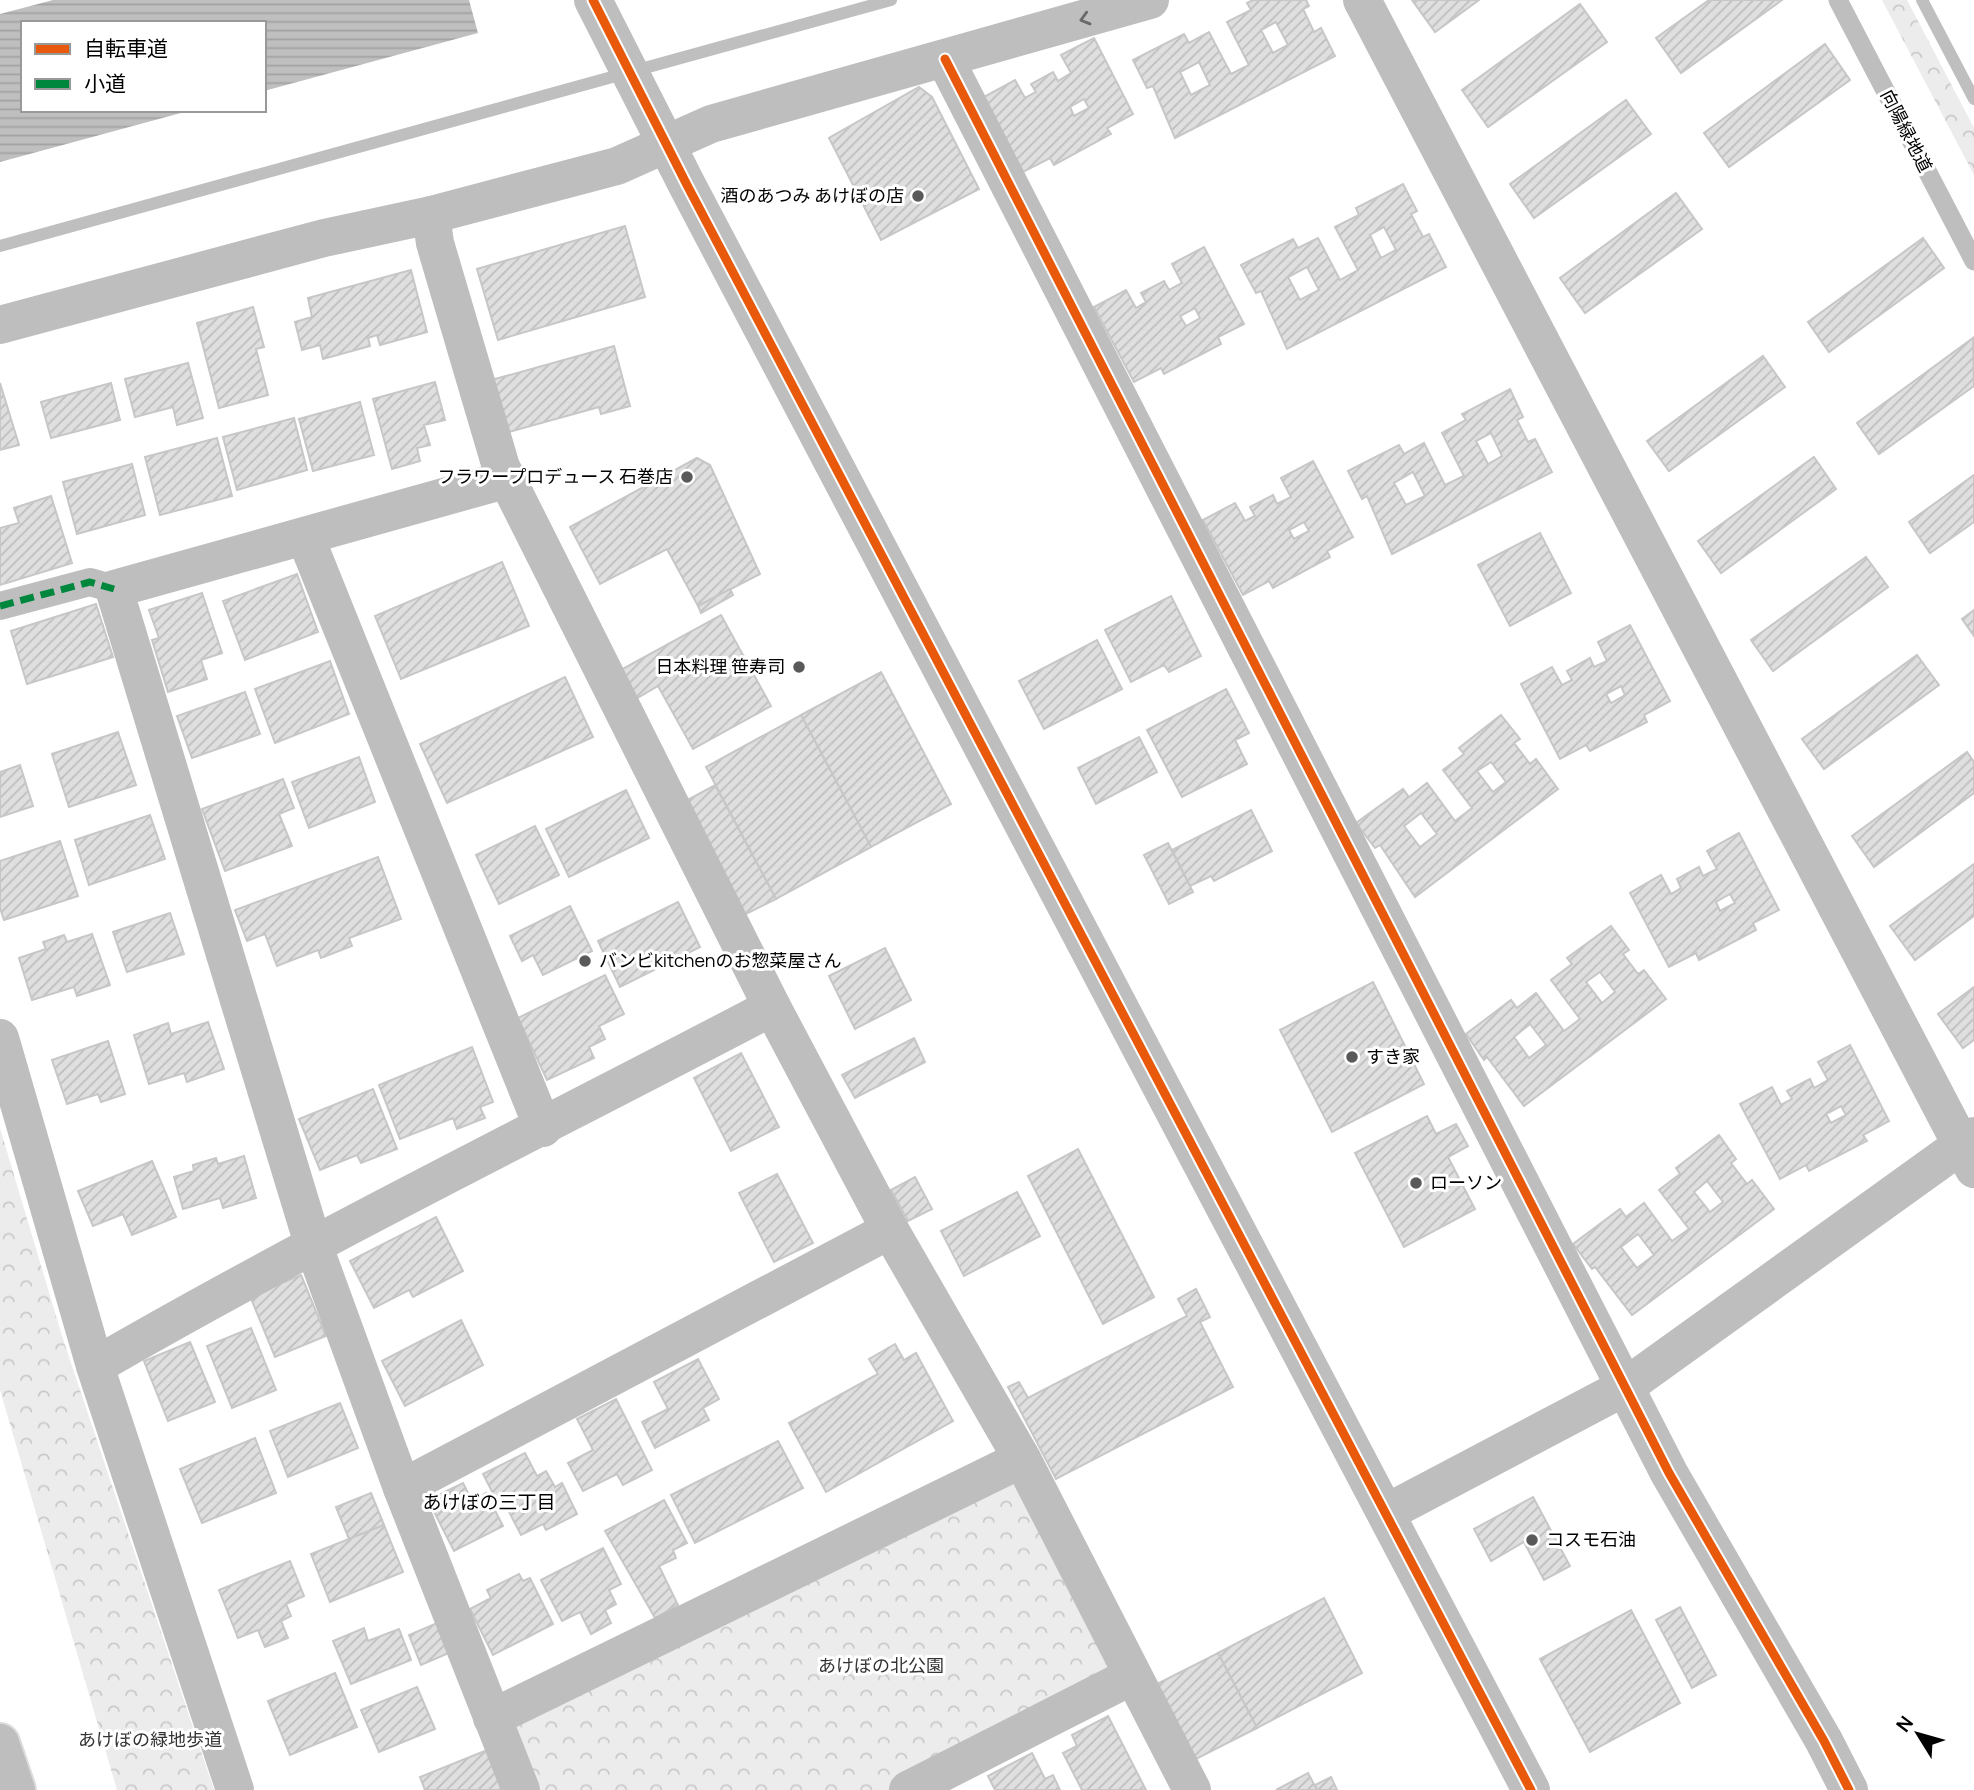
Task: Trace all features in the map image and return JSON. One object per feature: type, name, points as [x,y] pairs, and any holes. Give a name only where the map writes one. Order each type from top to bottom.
[{"type":"main road","points":[[0,325],[324,238],[431,215],[617,166],[710,124],[1150,0]]},
{"type":"main road","points":[[1362,0],[1970,1150],[1625,1387],[1386,1513]]},
{"type":"main road","points":[[602,16],[665,143],[1531,1790]]},
{"type":"main road","points":[[945,59],[1669,1474],[1824,1741],[1849,1790]]},
{"type":"main road","points":[[431,215],[435,243],[501,467],[772,1007],[890,1230],[1022,1459],[1192,1790]]},
{"type":"main road","points":[[508,479],[114,589],[313,1244],[402,1488],[521,1790]]},
{"type":"main road","points":[[305,536],[543,1128]]},
{"type":"main road","points":[[95,1366],[313,1244],[543,1128],[772,1007]]},
{"type":"main road","points":[[0,1038],[95,1366],[235,1790]]},
{"type":"main road","points":[[402,1488],[890,1230]]},
{"type":"main road","points":[[492,1718],[1022,1459]]},
{"type":"main road","points":[[908,1790],[1132,1676]]},
{"type":"main road","points":[[0,1743],[16,1790]]},
{"type":"street","points":[[0,606],[89,582],[114,589]]},
{"type":"lane","name":"向陽緑地道","points":[[1838,0],[1974,261]]},
{"type":"green space","points":[[1882,0],[1907,0],[1974,128],[1974,175]]},
{"type":"green space","name":"あけぼの緑地歩道","points":[[0,1128],[62,1336],[214,1790],[117,1790],[0,1390]]},
{"type":"green space","name":"あけぼの北公園","points":[[1022,1459],[1132,1676],[908,1790],[521,1790],[492,1718]]},
{"type":"shaded area","points":[[53,0],[469,0],[478,33],[266,90],[266,21],[21,21],[21,112],[185,112],[0,162],[0,14]]},
{"type":"building","points":[[1253,0],[1306,0],[1309,6],[1303,9],[1314,32],[1321,28],[1335,56],[1175,138],[1153,86],[1147,88],[1133,60],[1184,34],[1189,43],[1209,32],[1231,74],[1249,65],[1227,22],[1251,10],[1247,3]],"holes":[[[1276,22],[1288,45],[1273,53],[1261,30]],[[1199,62],[1210,85],[1191,95],[1180,72]]]},
{"type":"building","points":[[1412,0],[1479,0],[1435,32]]},
{"type":"building","points":[[1709,0],[1782,0],[1681,73],[1656,38]]},
{"type":"building","points":[[1580,4],[1607,42],[1488,127],[1462,90]]},
{"type":"building","points":[[1094,38],[1133,114],[1107,128],[1111,134],[1054,165],[1050,158],[1023,172],[984,97],[1015,80],[1025,98],[1036,92],[1031,84],[1053,72],[1058,81],[1071,73],[1061,55]],"holes":[[[1084,99],[1089,108],[1074,116],[1070,107]]]},
{"type":"building","points":[[1825,44],[1850,80],[1729,167],[1704,133]]},
{"type":"building","points":[[919,87],[932,97],[979,189],[881,240],[829,138]]},
{"type":"building","points":[[1626,100],[1651,134],[1534,218],[1510,184]]},
{"type":"building","points":[[1403,184],[1417,211],[1411,214],[1423,237],[1429,234],[1446,267],[1287,349],[1261,291],[1256,293],[1241,265],[1293,239],[1298,248],[1318,238],[1340,280],[1358,270],[1335,227],[1359,215],[1356,208]],"holes":[[[1384,227],[1396,250],[1381,258],[1370,235]],[[1307,267],[1319,290],[1300,300],[1288,277]]]},
{"type":"building","points":[[1676,193],[1702,229],[1585,313],[1560,278]]},
{"type":"building","points":[[625,226],[645,297],[498,340],[477,269]]},
{"type":"building","points":[[1923,238],[1944,268],[1829,352],[1808,322]]},
{"type":"building","points":[[1204,247],[1244,324],[1218,337],[1221,344],[1164,374],[1161,368],[1134,382],[1094,307],[1126,290],[1136,308],[1146,302],[1141,293],[1164,281],[1169,290],[1182,283],[1172,264]],"holes":[[[1195,308],[1200,318],[1186,326],[1180,316]]]},
{"type":"building","points":[[411,270],[427,332],[380,345],[377,335],[368,338],[370,346],[323,359],[320,345],[302,350],[295,322],[312,317],[308,298]]},
{"type":"building","points":[[253,307],[264,347],[256,349],[268,395],[219,408],[197,323]]},
{"type":"building","points":[[1973,338],[1974,386],[1879,454],[1857,423]]},
{"type":"building","points":[[614,346],[630,406],[601,414],[599,407],[502,434],[488,381]]},
{"type":"building","points":[[1763,356],[1785,387],[1669,471],[1647,441]]},
{"type":"building","points":[[188,363],[203,418],[177,425],[173,407],[135,417],[125,379]]},
{"type":"building","points":[[435,382],[445,420],[424,425],[430,445],[417,448],[420,461],[392,469],[373,399]]},
{"type":"building","points":[[0,383],[19,445],[0,450]]},
{"type":"building","points":[[111,383],[120,420],[51,438],[41,402]]},
{"type":"building","points":[[1510,389],[1523,417],[1517,420],[1528,442],[1535,439],[1552,472],[1392,554],[1367,496],[1362,499],[1348,471],[1399,445],[1404,454],[1424,443],[1445,485],[1464,476],[1442,433],[1466,420],[1462,414]],"holes":[[[1491,433],[1502,456],[1488,464],[1476,441]],[[1413,472],[1425,496],[1406,505],[1394,483]]]},
{"type":"building","points":[[360,402],[374,455],[313,471],[299,419]]},
{"type":"building","points":[[294,418],[307,470],[237,490],[223,437]]},
{"type":"building","points":[[217,438],[232,496],[160,515],[145,457]]},
{"type":"building","points":[[1814,457],[1836,489],[1721,573],[1698,541]]},
{"type":"building","points":[[697,458],[710,465],[760,574],[698,606],[667,549],[600,584],[570,527]]},
{"type":"building","points":[[1313,461],[1353,537],[1327,551],[1330,557],[1273,588],[1269,581],[1243,595],[1203,520],[1235,503],[1245,521],[1255,516],[1250,507],[1273,495],[1277,504],[1291,497],[1281,478]],"holes":[[[1304,522],[1309,531],[1294,539],[1289,530]]]},
{"type":"building","points":[[132,464],[145,515],[77,534],[63,482]]},
{"type":"building","points":[[1974,475],[1974,522],[1930,553],[1909,522]]},
{"type":"building","points":[[51,496],[72,563],[0,585],[0,528],[19,523],[14,508]]},
{"type":"building","points":[[1540,533],[1571,593],[1510,626],[1478,565]]},
{"type":"building","points":[[1866,557],[1888,587],[1773,671],[1751,640]]},
{"type":"building","points":[[502,562],[529,626],[401,679],[375,616]]},
{"type":"building","points":[[297,574],[318,632],[245,660],[223,601]]},
{"type":"building","points":[[730,589],[733,595],[701,613],[698,606]]},
{"type":"building","points":[[202,593],[222,653],[201,660],[207,679],[168,692],[152,640],[159,638],[149,610]]},
{"type":"building","points":[[1171,596],[1201,656],[1169,672],[1164,665],[1131,682],[1105,630]]},
{"type":"building","points":[[96,604],[113,657],[27,684],[11,631]]},
{"type":"building","points":[[1974,610],[1974,636],[1962,619]]},
{"type":"building","points":[[721,615],[771,706],[693,749],[658,686],[634,700],[619,671]]},
{"type":"building","points":[[1630,625],[1670,701],[1644,715],[1647,722],[1590,751],[1586,745],[1560,759],[1521,684],[1552,667],[1562,685],[1572,680],[1567,671],[1590,658],[1594,667],[1607,661],[1598,642]],"holes":[[[1621,686],[1625,695],[1611,703],[1606,694]]]},
{"type":"building","points":[[1097,640],[1122,689],[1044,729],[1019,681]]},
{"type":"building","points":[[1917,655],[1939,685],[1824,769],[1802,739]]},
{"type":"building","points":[[330,661],[349,714],[275,743],[255,689]]},
{"type":"building","points":[[881,672],[951,804],[871,847],[801,715]]},
{"type":"building","points":[[565,677],[593,737],[447,803],[420,744]]},
{"type":"building","points":[[1226,689],[1249,733],[1235,740],[1247,764],[1182,797],[1147,730]]},
{"type":"building","points":[[245,692],[260,734],[192,758],[177,716]]},
{"type":"building","points":[[801,715],[871,847],[776,899],[706,767]]},
{"type":"building","points":[[1501,715],[1520,739],[1514,743],[1530,764],[1536,759],[1558,789],[1415,897],[1380,845],[1375,848],[1356,823],[1403,789],[1409,797],[1427,783],[1455,821],[1472,808],[1443,770],[1464,754],[1459,748]],"holes":[[[1491,762],[1506,782],[1493,792],[1477,771]],[[1421,813],[1437,834],[1420,847],[1404,826]]]},
{"type":"building","points":[[118,732],[136,785],[69,807],[52,754]]},
{"type":"building","points":[[1139,737],[1157,772],[1096,804],[1078,768]]},
{"type":"building","points":[[1967,752],[1974,762],[1974,793],[1874,867],[1852,836]]},
{"type":"building","points":[[359,757],[375,802],[309,828],[292,782]]},
{"type":"building","points":[[20,765],[33,806],[0,817],[0,772]]},
{"type":"building","points":[[283,779],[294,808],[279,814],[292,846],[225,871],[202,809]]},
{"type":"building","points":[[715,785],[776,899],[742,916],[682,803]]},
{"type":"building","points":[[626,790],[649,838],[569,877],[546,829]]},
{"type":"building","points":[[1251,810],[1272,851],[1214,881],[1211,876],[1190,886],[1172,850]]},
{"type":"building","points":[[150,815],[165,859],[89,885],[75,840]]},
{"type":"building","points":[[535,826],[559,875],[499,904],[476,855]]},
{"type":"building","points":[[1739,833],[1779,910],[1753,923],[1756,930],[1699,960],[1696,953],[1669,967],[1630,893],[1661,875],[1671,894],[1681,888],[1677,879],[1699,867],[1703,876],[1717,869],[1707,851]],"holes":[[[1730,894],[1735,903],[1720,911],[1716,902]]]},
{"type":"building","points":[[60,841],[78,896],[4,920],[0,908],[0,861]]},
{"type":"building","points":[[1168,843],[1193,892],[1169,904],[1144,855]]},
{"type":"building","points":[[378,857],[401,919],[349,938],[352,946],[321,958],[318,950],[277,966],[265,934],[247,941],[235,910]]},
{"type":"building","points":[[1974,864],[1974,916],[1915,960],[1890,926]]},
{"type":"building","points":[[678,902],[700,947],[620,987],[598,941]]},
{"type":"building","points":[[570,906],[592,951],[543,975],[533,955],[522,961],[510,936]]},
{"type":"building","points":[[170,913],[184,954],[127,972],[113,932]]},
{"type":"building","points":[[1611,926],[1629,950],[1623,954],[1638,974],[1644,970],[1666,999],[1524,1106],[1487,1057],[1484,1060],[1466,1034],[1511,1000],[1517,1008],[1536,993],[1564,1031],[1580,1019],[1551,980],[1572,964],[1567,958]],"holes":[[[1600,972],[1615,992],[1602,1003],[1586,982]],[[1530,1024],[1546,1045],[1529,1058],[1514,1037]]]},
{"type":"building","points":[[92,934],[110,985],[77,996],[74,987],[32,1000],[19,958],[46,949],[43,942],[64,935],[67,942]]},
{"type":"building","points":[[885,948],[911,1000],[855,1029],[829,976]]},
{"type":"building","points":[[605,975],[624,1014],[599,1026],[605,1039],[589,1047],[594,1058],[547,1080],[518,1018]]},
{"type":"building","name":"すき家","points":[[1373,982],[1424,1084],[1332,1132],[1280,1030]]},
{"type":"building","points":[[1974,987],[1974,1040],[1963,1048],[1938,1014]]},
{"type":"building","points":[[208,1022],[224,1069],[187,1082],[184,1073],[149,1084],[134,1035],[168,1023],[171,1034]]},
{"type":"building","points":[[914,1038],[925,1062],[855,1098],[842,1075]]},
{"type":"building","points":[[108,1041],[125,1094],[101,1102],[98,1094],[67,1104],[52,1060]]},
{"type":"building","points":[[1850,1045],[1889,1121],[1863,1135],[1867,1141],[1809,1171],[1806,1165],[1780,1179],[1740,1104],[1772,1087],[1781,1105],[1792,1099],[1787,1091],[1810,1079],[1814,1088],[1828,1080],[1818,1062]],"holes":[[[1841,1106],[1846,1115],[1831,1123],[1826,1114]]]},
{"type":"building","points":[[472,1047],[493,1102],[480,1107],[485,1118],[457,1129],[453,1118],[400,1139],[379,1085]]},
{"type":"building","points":[[741,1053],[779,1127],[731,1151],[694,1078]]},
{"type":"building","points":[[373,1089],[397,1149],[361,1163],[357,1155],[320,1170],[299,1119]]},
{"type":"building","name":"ローソン","points":[[1427,1116],[1436,1134],[1456,1124],[1468,1146],[1448,1157],[1475,1209],[1404,1247],[1355,1153]]},
{"type":"building","points":[[1719,1135],[1736,1159],[1731,1163],[1747,1184],[1752,1180],[1774,1209],[1632,1315],[1595,1267],[1592,1269],[1573,1244],[1620,1209],[1626,1217],[1644,1203],[1672,1241],[1689,1229],[1659,1190],[1680,1174],[1676,1168]],"holes":[[[1707,1181],[1723,1202],[1710,1212],[1694,1192]],[[1638,1234],[1654,1255],[1637,1268],[1621,1247]]]},
{"type":"building","points":[[1078,1149],[1154,1297],[1103,1324],[1028,1176]]},
{"type":"building","points":[[244,1156],[256,1198],[223,1208],[220,1198],[183,1209],[174,1177],[194,1171],[193,1165],[216,1158],[218,1164]]},
{"type":"building","points":[[152,1161],[176,1217],[132,1235],[123,1214],[93,1226],[78,1191]]},
{"type":"building","points":[[777,1174],[813,1243],[774,1262],[739,1193]]},
{"type":"building","points":[[915,1177],[932,1209],[908,1221],[891,1190]]},
{"type":"building","points":[[1017,1192],[1040,1236],[964,1276],[941,1231]]},
{"type":"building","points":[[436,1217],[463,1271],[413,1297],[409,1290],[374,1308],[350,1261]]},
{"type":"building","points":[[301,1275],[326,1336],[275,1357],[250,1296]]},
{"type":"building","points":[[1196,1289],[1210,1317],[1200,1322],[1233,1387],[1056,1479],[1008,1387],[1019,1382],[1028,1398],[1187,1316],[1178,1299]]},
{"type":"building","points":[[461,1320],[483,1365],[405,1406],[382,1361]]},
{"type":"building","points":[[251,1328],[276,1390],[232,1408],[207,1346]]},
{"type":"building","points":[[190,1342],[215,1402],[168,1421],[144,1361]]},
{"type":"building","points":[[895,1344],[904,1360],[916,1353],[953,1421],[826,1492],[789,1423],[878,1374],[869,1359]]},
{"type":"building","points":[[698,1359],[719,1399],[703,1408],[709,1420],[655,1448],[642,1422],[668,1409],[654,1382]]},
{"type":"building","points":[[616,1399],[652,1470],[623,1485],[617,1474],[583,1491],[568,1463],[593,1450],[577,1419]]},
{"type":"building","points":[[340,1403],[358,1448],[288,1477],[270,1431]]},
{"type":"building","points":[[255,1438],[276,1493],[202,1523],[180,1469]]},
{"type":"building","points":[[778,1441],[803,1488],[695,1543],[671,1495]]},
{"type":"building","points":[[525,1453],[537,1476],[546,1471],[555,1487],[562,1483],[577,1514],[546,1530],[543,1524],[521,1535],[507,1508],[502,1511],[483,1474]]},
{"type":"building","points":[[463,1483],[472,1501],[486,1493],[503,1526],[454,1551],[428,1500]]},
{"type":"building","points":[[371,1493],[384,1525],[349,1539],[336,1507]]},
{"type":"building","points":[[1533,1497],[1570,1566],[1544,1580],[1524,1542],[1491,1561],[1474,1529]]},
{"type":"building","points":[[664,1500],[687,1543],[673,1550],[676,1558],[659,1566],[678,1605],[655,1618],[605,1531]]},
{"type":"building","points":[[384,1525],[403,1572],[330,1602],[311,1554]]},
{"type":"building","points":[[603,1548],[621,1584],[609,1590],[616,1604],[605,1610],[611,1623],[591,1634],[580,1612],[562,1621],[541,1580]]},
{"type":"building","points":[[290,1561],[304,1596],[286,1604],[291,1616],[281,1621],[288,1638],[265,1647],[258,1630],[238,1638],[219,1590]]},
{"type":"building","points":[[519,1574],[523,1581],[530,1578],[553,1624],[493,1655],[470,1609],[491,1598],[487,1590]]},
{"type":"building","points":[[1324,1598],[1362,1673],[1257,1728],[1218,1653]]},
{"type":"building","points":[[1680,1607],[1716,1675],[1692,1688],[1656,1620]]},
{"type":"building","points":[[1631,1610],[1680,1703],[1590,1752],[1540,1659]]},
{"type":"building","points":[[437,1623],[449,1653],[421,1665],[409,1635]]},
{"type":"building","points":[[364,1628],[368,1641],[399,1629],[411,1660],[351,1684],[333,1641]]},
{"type":"building","points":[[1218,1653],[1257,1728],[1194,1760],[1155,1685]]},
{"type":"building","points":[[335,1673],[357,1727],[290,1755],[268,1701]]},
{"type":"building","points":[[417,1687],[435,1729],[379,1752],[361,1710]]},
{"type":"building","points":[[1108,1716],[1146,1790],[1082,1790],[1063,1753],[1077,1746],[1072,1735]]},
{"type":"building","points":[[487,1750],[502,1790],[425,1790],[420,1777]]},
{"type":"building","points":[[1032,1753],[1045,1779],[1053,1775],[1060,1790],[995,1790],[988,1776]]},
{"type":"building","points":[[1308,1773],[1317,1790],[1276,1790]]},
{"type":"building","points":[[1331,1777],[1337,1790],[1317,1790],[1315,1785]]},
{"type":"waterway","points":[[0,246],[891,0]]},
{"type":"waterway","points":[[1922,0],[1974,99]]},
{"type":"marked path","points":[[0,606],[90,582],[114,589]]},
{"type":"cycle path","points":[[593,0],[687,185],[1531,1790]]},
{"type":"cycle path","points":[[945,59],[1669,1473],[1824,1741],[1849,1790]]},
{"type":"place","name":"酒のあつみ あけぼの店","points":[[918,196]]},
{"type":"place","name":"フラワープロデュース 石巻店","points":[[687,477]]},
{"type":"place","name":"日本料理 笹寿司","points":[[799,667]]},
{"type":"place","name":"バンビkitchenのお惣菜屋さん","points":[[585,961]]},
{"type":"place","name":"すき家","points":[[1352,1057]]},
{"type":"place","name":"ローソン","points":[[1416,1183]]},
{"type":"place","name":"コスモ石油","points":[[1532,1540]]},
{"type":"district","name":"あけぼの三丁目","points":[[489,1502]]}]
